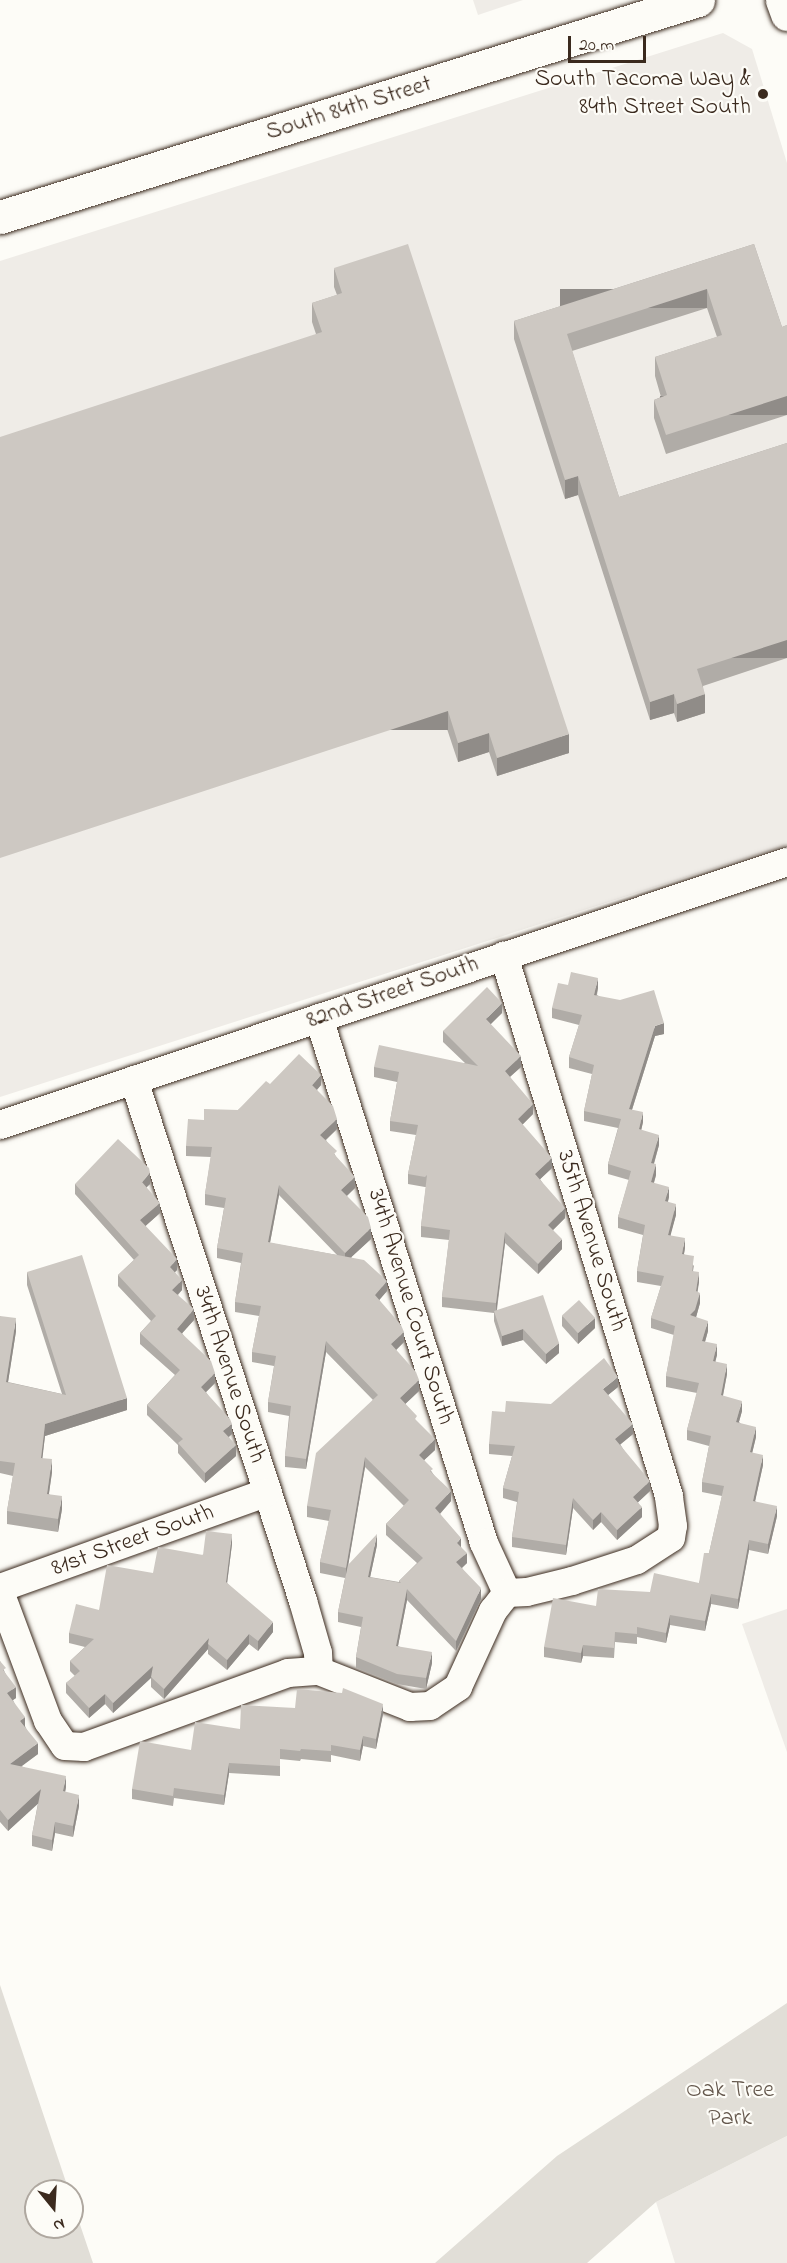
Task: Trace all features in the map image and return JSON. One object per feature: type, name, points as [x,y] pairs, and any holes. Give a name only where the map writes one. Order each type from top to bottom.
[{"type":"main road","name":"South 84th Street","points":[[0,218],[698,0]]},
{"type":"main road","points":[[782,0],[787,14]]},
{"type":"street","name":"82nd Street South","points":[[0,1125],[787,862]]},
{"type":"street","name":"35th Avenue South","points":[[504,956],[665,1485],[673,1526],[671,1538],[637,1560],[572,1581],[527,1592],[507,1593]]},
{"type":"street","name":"34th Avenue Court South","points":[[319,1018],[484,1543],[507,1593]]},
{"type":"street","name":"34th Avenue South","points":[[134,1080],[266,1493],[303,1601],[318,1653],[319,1671]]},
{"type":"street","name":"81st Street South","points":[[0,1590],[266,1493]]},
{"type":"street","points":[[0,1590],[48,1721],[65,1746],[84,1747],[288,1673],[319,1671],[410,1707],[430,1706],[458,1687],[493,1611],[507,1593]]},
{"type":"shaded area","points":[[473,0],[523,0],[478,15]]},
{"type":"shaded area","points":[[723,33],[752,49],[787,163],[787,845],[0,1097],[0,261]]},
{"type":"shaded area","points":[[787,1609],[787,1752],[742,1624]]},
{"type":"shaded area","points":[[787,2136],[787,2263],[675,2263],[656,2202]]},
{"type":"green space","points":[[0,1985],[65,2179],[24,2179],[24,2239],[84,2239],[84,2236],[93,2263],[0,2263]]},
{"type":"green space","name":"Oak Tree Park","points":[[787,2003],[787,2136],[656,2202],[587,2263],[435,2263],[557,2156]]},
{"type":"building","points":[[408,244],[569,734],[497,758],[489,733],[458,743],[448,711],[0,858],[0,437],[322,332],[312,303],[342,293],[334,268]]},
{"type":"building","points":[[754,244],[782,327],[787,325],[787,396],[666,435],[654,400],[667,395],[655,357],[722,335],[707,289],[567,334],[619,497],[787,443],[787,640],[697,669],[705,694],[677,704],[674,694],[650,702],[578,476],[565,480],[514,321]]},
{"type":"building","points":[[571,972],[598,978],[594,995],[620,1000],[654,990],[664,1023],[655,1026],[629,1109],[643,1112],[639,1129],[659,1135],[651,1163],[656,1164],[651,1182],[669,1187],[665,1201],[676,1204],[668,1235],[685,1238],[682,1254],[694,1256],[692,1271],[699,1272],[696,1291],[700,1293],[695,1310],[690,1315],[708,1321],[702,1341],[717,1344],[713,1361],[727,1364],[721,1395],[742,1401],[736,1422],[756,1427],[750,1452],[763,1455],[753,1501],[777,1506],[768,1544],[749,1540],[738,1599],[711,1594],[705,1621],[670,1615],[666,1633],[637,1627],[637,1634],[615,1632],[614,1648],[583,1645],[581,1653],[544,1647],[553,1598],[596,1606],[598,1589],[650,1592],[654,1573],[699,1583],[704,1553],[709,1553],[724,1486],[702,1482],[711,1436],[687,1430],[699,1383],[666,1376],[675,1326],[651,1318],[664,1276],[637,1271],[645,1225],[618,1217],[631,1171],[608,1164],[621,1119],[584,1111],[594,1065],[569,1057],[582,1015],[552,1008],[558,983],[568,985]]},
{"type":"building","points":[[487,987],[502,1003],[486,1019],[521,1056],[505,1071],[533,1104],[518,1119],[552,1158],[535,1174],[565,1208],[548,1225],[562,1239],[538,1264],[505,1232],[496,1303],[442,1297],[450,1230],[421,1226],[427,1175],[425,1177],[408,1174],[418,1125],[390,1121],[399,1072],[374,1067],[379,1045],[478,1066],[443,1031]]},
{"type":"building","points":[[299,1054],[321,1075],[312,1085],[333,1106],[337,1119],[320,1135],[337,1151],[334,1154],[355,1177],[341,1190],[368,1217],[371,1228],[345,1253],[279,1185],[268,1242],[364,1260],[387,1281],[375,1295],[401,1325],[404,1332],[391,1344],[416,1372],[419,1380],[400,1398],[417,1416],[415,1419],[435,1439],[419,1455],[433,1469],[430,1471],[451,1491],[435,1508],[461,1538],[457,1543],[467,1553],[456,1562],[481,1588],[456,1641],[407,1589],[396,1646],[432,1652],[426,1678],[397,1674],[356,1657],[363,1617],[338,1612],[348,1565],[377,1534],[368,1577],[401,1583],[399,1581],[423,1558],[386,1524],[409,1500],[365,1457],[346,1568],[320,1562],[331,1510],[307,1506],[316,1453],[378,1395],[326,1341],[306,1459],[285,1456],[291,1406],[268,1402],[276,1356],[252,1352],[261,1306],[235,1302],[243,1253],[217,1248],[226,1198],[205,1194],[212,1147],[186,1146],[188,1119],[204,1120],[204,1109],[238,1110],[266,1081],[270,1084]]},
{"type":"building","points":[[118,1139],[149,1168],[150,1173],[142,1182],[160,1203],[140,1220],[177,1259],[170,1267],[182,1280],[172,1290],[194,1309],[177,1329],[211,1361],[215,1373],[201,1387],[232,1424],[223,1431],[236,1445],[205,1473],[178,1443],[183,1439],[147,1405],[180,1370],[140,1333],[156,1316],[118,1275],[139,1255],[75,1184]]},
{"type":"building","points":[[82,1255],[127,1398],[45,1424],[41,1458],[52,1459],[47,1494],[62,1496],[58,1519],[7,1511],[15,1463],[0,1461],[0,1316],[16,1318],[6,1382],[66,1395],[27,1272]]},
{"type":"building","points":[[543,1295],[559,1343],[546,1354],[523,1329],[502,1336],[494,1311]]},
{"type":"building","points":[[579,1300],[595,1318],[578,1333],[562,1315]]},
{"type":"building","points":[[604,1358],[618,1377],[603,1389],[633,1424],[615,1439],[650,1481],[633,1497],[642,1507],[617,1530],[601,1512],[593,1520],[573,1498],[566,1545],[512,1537],[519,1492],[503,1488],[515,1446],[489,1444],[492,1411],[505,1412],[506,1401],[551,1404]]},
{"type":"building","points":[[206,1531],[232,1534],[226,1582],[273,1622],[258,1641],[249,1634],[227,1660],[208,1644],[209,1638],[164,1689],[151,1677],[153,1666],[113,1703],[105,1694],[89,1708],[66,1683],[80,1671],[70,1661],[94,1639],[69,1633],[76,1604],[99,1610],[107,1565],[153,1573],[158,1547],[203,1555]]},
{"type":"building","points":[[0,1661],[6,1668],[3,1670],[16,1687],[7,1693],[25,1717],[20,1721],[38,1743],[10,1764],[66,1776],[63,1791],[79,1795],[73,1826],[55,1822],[52,1840],[32,1835],[41,1789],[8,1820],[0,1810]]},
{"type":"building","points":[[343,1688],[383,1704],[376,1739],[363,1736],[360,1750],[331,1745],[331,1751],[280,1749],[280,1766],[229,1763],[224,1795],[174,1788],[173,1796],[132,1789],[140,1741],[191,1750],[195,1722],[240,1729],[241,1705],[295,1708],[297,1689],[342,1693]]},
{"type":"place","name":"South Tacoma Way & 84th Street South","points":[[763,94]]}]
